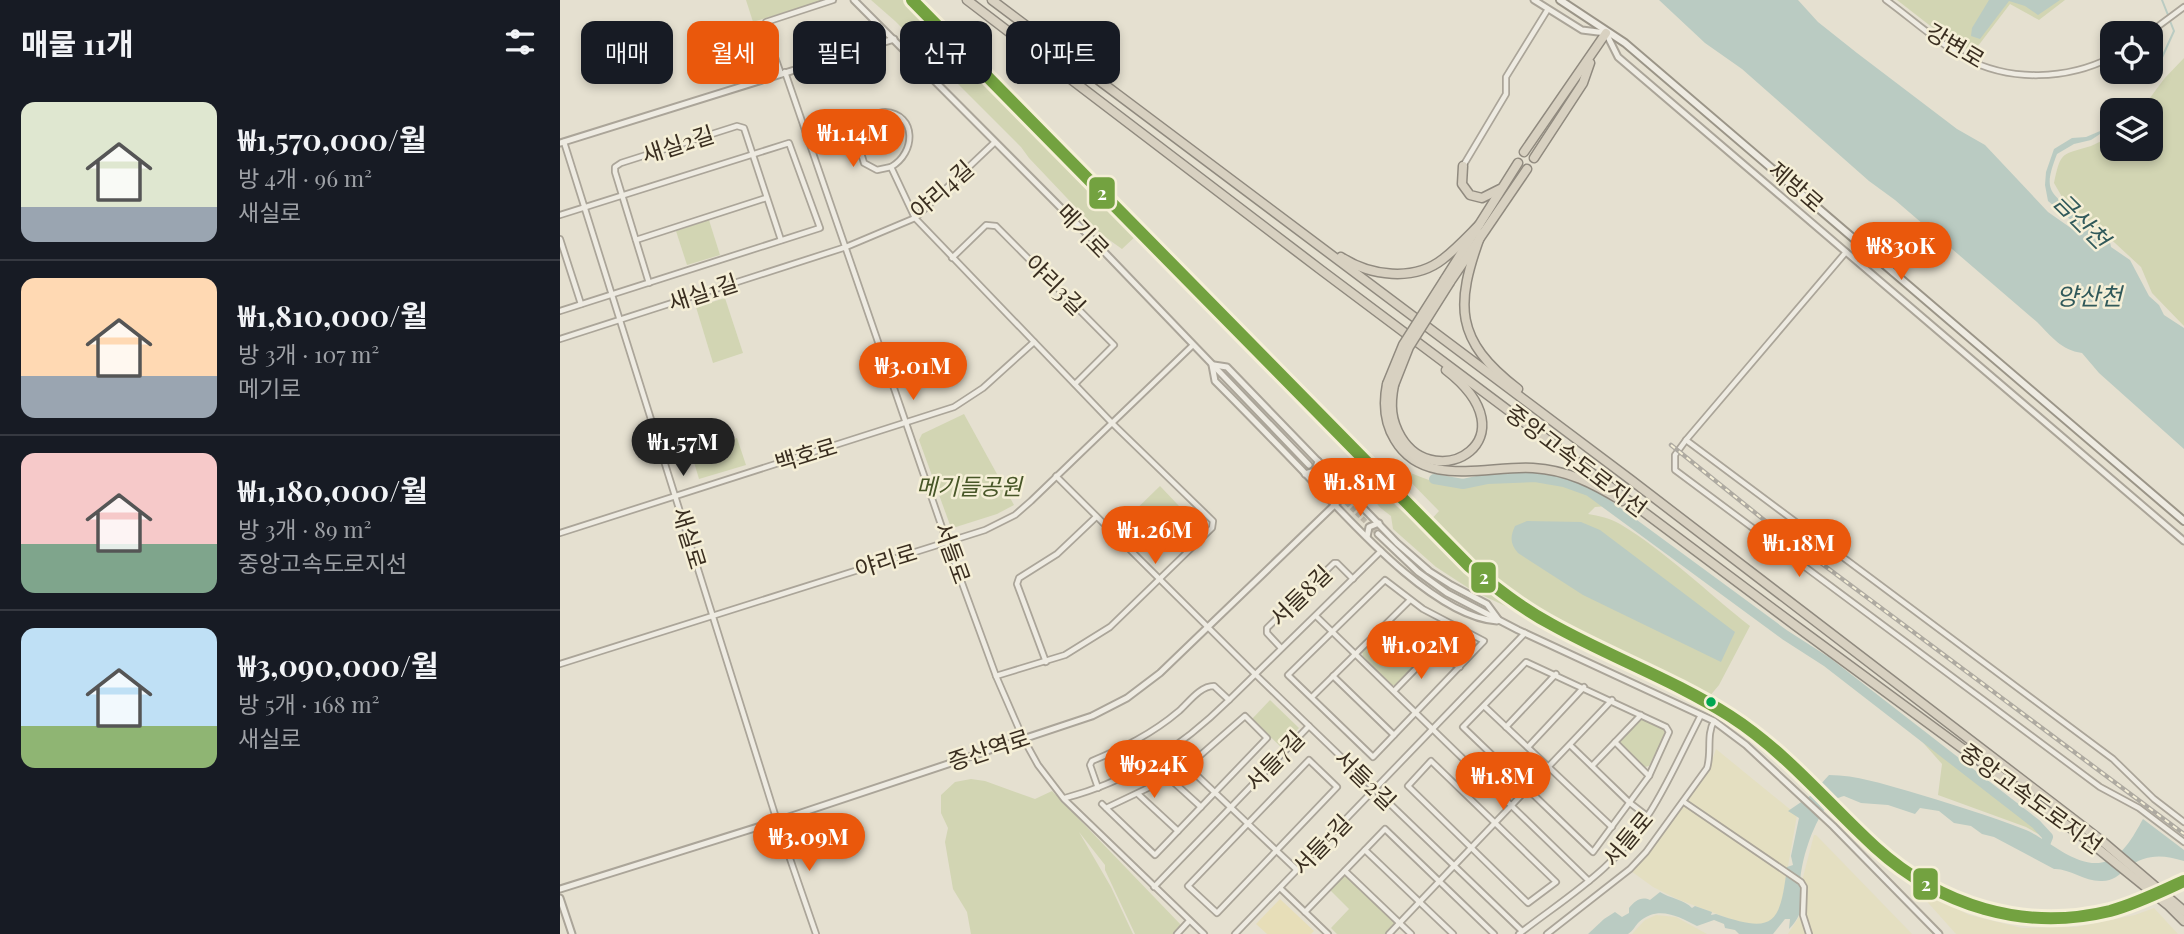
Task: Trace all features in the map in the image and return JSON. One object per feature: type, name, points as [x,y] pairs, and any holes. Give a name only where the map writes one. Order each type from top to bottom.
[{"type":"highway","name":"중앙고속도로지선","points":[[967,0],[1796,626],[2184,911]]},
{"type":"highway","name":"중앙고속도로지선","points":[[992,0],[1587,447],[2102,841],[2172,903],[2184,922]]},
{"type":"highway","points":[[1524,152],[1606,33]]},
{"type":"highway","points":[[1534,158],[1583,83],[1592,56]]},
{"type":"highway","points":[[1173,136],[1186,142],[1332,251],[1353,265],[1372,272],[1394,274],[1420,270],[1441,261],[1480,230],[1527,169]]},
{"type":"highway","points":[[1518,163],[1480,230],[1403,345],[1384,410],[1390,432],[1403,452],[1419,463],[1435,469],[1453,472],[1533,468],[1579,477],[1624,503],[1779,619],[1796,626]]},
{"type":"highway","points":[[1463,166],[1462,184],[1470,195],[1482,198],[1503,187]]},
{"type":"highway","points":[[1480,230],[1463,291],[1464,315],[1473,340],[1490,364],[1514,386],[1580,436],[1587,447]]},
{"type":"highway","points":[[1364,302],[1370,312],[1471,392],[1482,415],[1482,429],[1474,446],[1464,456],[1451,460],[1431,460],[1418,455],[1407,445],[1393,419],[1390,385]]},
{"type":"main road","name":"제방로","points":[[1560,0],[1606,33],[1625,43],[2184,521]]},
{"type":"street","name":"서들로","points":[[833,0],[766,22],[765,29],[808,137],[947,542],[996,676],[1023,738],[1038,765],[1064,799],[1204,934]]},
{"type":"street","name":"메기로","points":[[854,0],[1309,465]]},
{"type":"street","points":[[1534,0],[1582,30],[1606,33],[1618,57],[2184,541]]},
{"type":"street","name":"강변로","points":[[1886,0],[1959,54],[1992,69],[2015,74],[2057,74],[2100,62]]},
{"type":"street","points":[[2163,23],[2184,7]]},
{"type":"street","points":[[1463,166],[1506,94],[1506,76],[1548,9]]},
{"type":"street","points":[[562,143],[894,39]]},
{"type":"street","points":[[808,137],[875,114],[888,112],[907,124],[909,148],[901,161],[891,167],[877,170],[864,163],[852,123]]},
{"type":"street","name":"새실2길","points":[[649,283],[621,196],[615,167],[737,126],[744,128],[751,154]]},
{"type":"street","name":"새실2길","points":[[560,215],[789,142],[820,228],[781,240]]},
{"type":"street","name":"야리4길","points":[[846,247],[915,218],[995,142]]},
{"type":"street","name":"새실로","points":[[562,143],[816,934]]},
{"type":"street","points":[[560,310],[781,240],[751,154]]},
{"type":"street","points":[[891,167],[915,218],[1112,423],[1213,521],[1212,528],[1111,627],[1065,655],[996,676]]},
{"type":"street","points":[[636,240],[766,198]]},
{"type":"street","name":"야리3길","points":[[952,258],[986,225],[996,226],[1114,345],[1075,384]]},
{"type":"street","points":[[560,239],[581,304]]},
{"type":"street","name":"새실1길","points":[[560,338],[846,247]]},
{"type":"street","points":[[1846,252],[1686,440],[1675,455],[1675,470],[2100,787],[2139,808],[2184,842]]},
{"type":"street","name":"백호로","points":[[560,533],[954,407],[971,398],[1034,342]]},
{"type":"street","name":"야리로","points":[[560,664],[985,530],[1016,515],[1193,345]]},
{"type":"street","points":[[1212,365],[1227,368],[1397,543],[1451,585],[1487,604],[1500,621],[1483,620],[1441,599],[1402,570],[1215,381],[1212,365]]},
{"type":"street","points":[[1686,440],[2113,759],[2154,799],[2184,822]]},
{"type":"street","points":[[1305,474],[1315,471],[1318,461]]},
{"type":"street","name":"서들2길","points":[[1056,476],[1255,674],[1455,866],[1520,933]]},
{"type":"street","name":"증산역로","points":[[560,889],[778,821],[1091,716],[1127,698],[1160,673],[1348,492]]},
{"type":"street","points":[[1046,662],[1017,584],[1019,578],[1057,554],[1096,517]]},
{"type":"street","points":[[1367,537],[1369,527],[1378,523]]},
{"type":"street","points":[[1378,534],[1418,572],[1447,593],[1525,633],[1714,721],[1746,745],[1833,826],[1939,934]]},
{"type":"street","name":"서들8길","points":[[1064,799],[1098,788],[1151,764],[1202,727],[1381,551]]},
{"type":"street","name":"서들8길","points":[[1282,648],[1267,634],[1267,628],[1334,563],[1338,563],[1353,579]]},
{"type":"street","points":[[1385,580],[1410,600],[1484,641],[1373,757],[1288,676],[1385,580]]},
{"type":"street","points":[[1312,698],[1410,600]]},
{"type":"street","points":[[1316,615],[1589,881]]},
{"type":"street","points":[[1387,624],[1431,653],[1460,667]]},
{"type":"street","name":"서들5길","points":[[1234,934],[1525,633]]},
{"type":"street","points":[[1394,691],[1431,653]]},
{"type":"street","points":[[1527,662],[1556,674],[1667,727],[1669,732],[1649,776],[1593,852],[1463,727],[1527,662]]},
{"type":"street","points":[[1506,727],[1556,674]]},
{"type":"street","points":[[1333,676],[1394,735]]},
{"type":"street","points":[[1098,788],[1090,765],[1092,761],[1147,735],[1205,687],[1214,686],[1229,701]]},
{"type":"street","points":[[1528,747],[1584,687]]},
{"type":"street","points":[[1389,934],[1612,700]]},
{"type":"street","points":[[1484,706],[1612,827]]},
{"type":"street","points":[[1592,766],[1641,715]]},
{"type":"street","name":"서들로","points":[[1520,933],[1589,881],[1618,854],[1666,789],[1701,715]]},
{"type":"street","points":[[1245,716],[1267,738],[1155,855],[1104,806],[1138,794],[1169,778],[1245,716]]},
{"type":"street","points":[[1547,934],[1630,869],[1646,852],[1707,768],[1711,757],[1708,731],[1714,721]]},
{"type":"street","name":"서들7길","points":[[1154,887],[1309,726]]},
{"type":"street","points":[[1615,742],[1649,776]]},
{"type":"street","points":[[1570,745],[1647,816]]},
{"type":"street","points":[[1171,751],[1297,870]]},
{"type":"street","points":[[1309,760],[1338,787],[1217,913],[1188,886],[1248,823],[1309,760]]},
{"type":"street","points":[[1431,761],[1496,823],[1556,882],[1528,903],[1408,786],[1431,761]]},
{"type":"street","points":[[1169,778],[1202,807]]},
{"type":"street","points":[[1138,794],[1178,831]]},
{"type":"street","points":[[1684,802],[1801,882],[1804,887],[1803,915],[1809,934]]},
{"type":"street","points":[[1306,912],[1385,829],[1493,934]]},
{"type":"street","points":[[1365,850],[1453,934]]},
{"type":"street","points":[[1345,871],[1411,934]]},
{"type":"street","points":[[1280,888],[1328,934]]},
{"type":"street","points":[[560,898],[572,934]]},
{"type":"street","points":[[1177,934],[1189,920]]},
{"type":"shaded area","points":[[1716,749],[1797,815],[1780,912],[1769,926],[1754,928],[1677,899],[1653,887],[1631,871],[1709,769]]},
{"type":"shaded area","points":[[1814,835],[1912,934],[1788,934],[1804,909],[1802,881]]},
{"type":"shaded area","points":[[1914,887],[1969,915],[2022,928],[2076,927],[2135,915],[2154,908],[2178,934],[1956,934]]},
{"type":"shaded area","points":[[1656,915],[1676,917],[1707,934],[1632,934],[1645,920]]},
{"type":"green space","points":[[746,0],[824,0],[756,21],[753,21]]},
{"type":"green space","points":[[871,0],[905,0],[926,21],[900,21],[900,26]]},
{"type":"green space","points":[[1897,0],[2065,0],[2039,20],[2010,4],[1978,46],[1969,50],[1942,35]]},
{"type":"green space","points":[[2184,58],[2184,326],[2152,293],[2141,267],[2065,202],[2054,183],[2064,155],[2100,141],[2100,161],[2163,161],[2163,98],[2150,98],[2163,84],[2164,79]]},
{"type":"green space","points":[[958,84],[989,84],[1138,234],[1122,249],[1101,234],[1021,147]]},
{"type":"green space","points":[[709,220],[720,255],[687,265],[676,231]]},
{"type":"green space","points":[[725,298],[743,353],[713,363],[696,307]]},
{"type":"green space","name":"메기들공원","points":[[964,414],[1014,505],[997,514],[956,527],[950,525],[919,440],[922,434]]},
{"type":"green space","points":[[737,438],[746,465],[699,479],[691,452]]},
{"type":"green space","points":[[1396,467],[1430,480],[1456,486],[1508,481],[1552,484],[1580,492],[1608,506],[1595,507],[1588,514],[1612,520],[1637,535],[1750,626],[1719,685],[1709,697],[1581,635],[1566,634],[1473,591],[1436,567],[1393,529],[1391,516],[1375,501],[1373,492],[1377,489],[1418,525],[1429,522],[1439,511]]},
{"type":"green space","points":[[1160,486],[1179,506],[1137,547],[1118,527]]},
{"type":"green space","points":[[1389,629],[1424,651],[1425,656],[1396,685],[1392,685],[1362,652],[1384,630]]},
{"type":"green space","points":[[1270,700],[1299,728],[1281,747],[1252,719]]},
{"type":"green space","points":[[1644,718],[1664,728],[1666,732],[1649,766],[1645,767],[1620,740]]},
{"type":"green space","points":[[1918,737],[2036,826],[2042,836],[2026,827],[1938,795],[1942,764]]},
{"type":"green space","points":[[971,779],[985,781],[1035,799],[1052,791],[1182,926],[1175,934],[1135,934],[1105,865],[1079,832],[1111,887],[1133,934],[971,934],[967,912],[953,889],[945,842],[948,828],[941,813],[941,795],[955,782]]},
{"type":"green space","points":[[1348,876],[1394,921],[1394,926],[1385,934],[1337,934],[1331,928],[1349,909],[1330,890],[1343,877]]},
{"type":"sand","points":[[1280,899],[1314,931],[1311,934],[1267,934],[1256,924]]},
{"type":"water","name":"양산천","points":[[1659,0],[1798,0],[1818,22],[1857,53],[1957,129],[1985,145],[2048,212],[2078,233],[2085,232],[2048,201],[2046,172],[2054,149],[2072,138],[2086,137],[2100,131],[2091,140],[2074,144],[2057,154],[2050,175],[2051,189],[2054,195],[2110,242],[2111,247],[2130,260],[2149,296],[2159,305],[2164,315],[2184,328],[2184,449],[2099,373],[2082,353],[2057,342],[1742,69],[1705,43]]},
{"type":"water","points":[[1989,0],[2060,0],[2038,15],[2025,6],[2009,1],[1980,39],[1971,36],[1972,28]]},
{"type":"water","points":[[1527,521],[1581,522],[1600,530],[1735,632],[1721,662],[1583,595],[1518,553],[1513,547],[1512,534],[1515,526]]},
{"type":"water","points":[[1829,775],[1869,780],[1983,814],[2035,834],[2071,856],[2089,863],[2114,858],[2131,839],[2143,819],[2184,850],[2184,861],[2161,856],[2147,858],[2134,863],[2113,879],[2096,881],[2054,869],[1971,826],[1954,823],[1939,811],[1920,808],[1915,814],[1888,805],[1861,803],[1844,796],[1828,805],[1812,834],[1801,875],[1800,913],[1789,929],[1790,919],[1785,919],[1773,934],[1739,934],[1714,920],[1697,926],[1661,913],[1646,917],[1628,934],[1588,934],[1615,912],[1622,917],[1629,913],[1629,908],[1636,901],[1650,900],[1660,892],[1692,908],[1695,906],[1712,912],[1711,915],[1751,923],[1771,920],[1781,902],[1787,867],[1793,865],[1791,856],[1799,818],[1788,811],[1810,796]]},
{"type":"waterway","name":"금산천","points":[[2162,0],[2168,15]]},
{"type":"waterway","name":"금산천","points":[[2163,55],[2174,31],[2170,21]]},
{"type":"waterway","points":[[1434,479],[1463,484],[1487,479],[1535,477],[1564,482],[1589,491],[1785,635],[1827,662],[2036,824],[2048,837],[2046,842]]},
{"type":"tunnel","points":[[1309,465],[1378,534]]},
{"type":"railway","points":[[1671,445],[1774,528],[2184,834]]},
{"type":"transit line","name":"2","points":[[912,0],[1469,566],[1540,618],[1687,691],[1750,730],[1770,745],[1900,868],[1955,899],[2015,916],[2046,918],[2078,917],[2110,911],[2148,898],[2184,881]]}]
